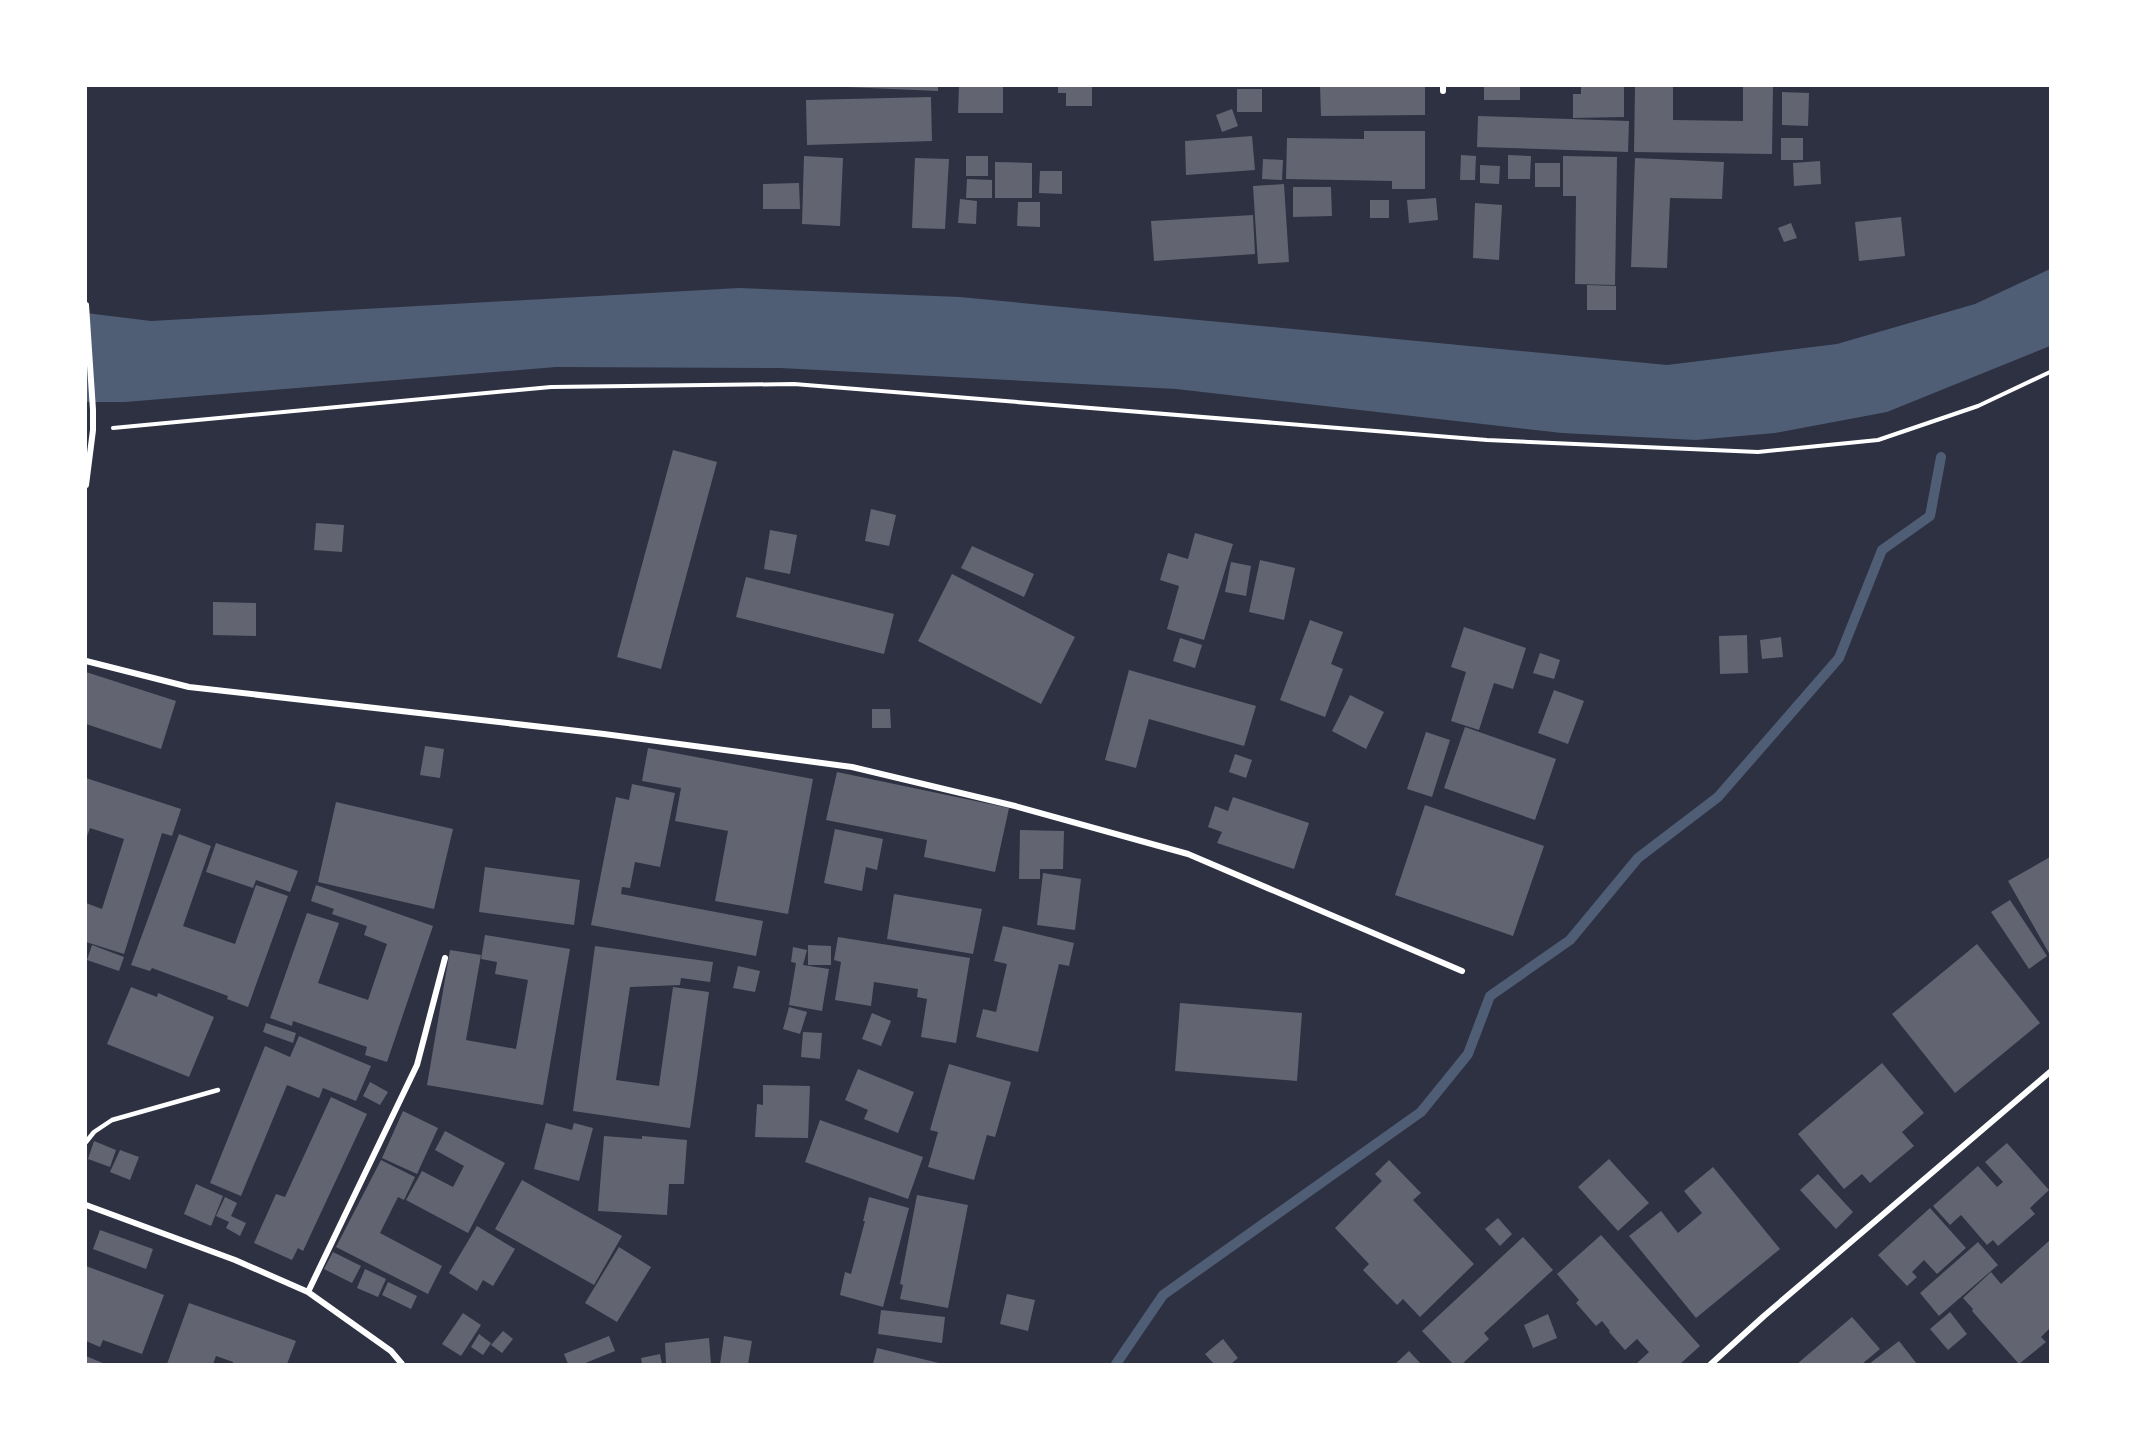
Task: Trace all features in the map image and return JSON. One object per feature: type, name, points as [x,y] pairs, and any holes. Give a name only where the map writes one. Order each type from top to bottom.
[{"type":"street","points":[[86,306],[93,410],[93,430],[86,485]]},
{"type":"street","points":[[86,661],[189,687],[604,734],[852,767],[1015,806],[1188,854],[1462,971]]},
{"type":"street","points":[[308,1292],[417,1065],[445,958]]},
{"type":"street","points":[[1711,1365],[1764,1316],[2050,1072]]},
{"type":"street","points":[[86,1205],[235,1260],[308,1292],[390,1352],[402,1365]]},
{"type":"lane","points":[[86,1142],[94,1132],[112,1120],[218,1090]]},
{"type":"path","points":[[93,430],[551,387],[794,384],[1487,440],[1758,452],[1878,440],[1978,406],[2050,372]]},
{"type":"water","points":[[2050,269],[2050,346],[1887,412],[1775,433],[1696,440],[1562,433],[1176,389],[780,368],[556,367],[125,402],[86,402],[86,313],[151,321],[739,288],[960,297],[1667,365],[1837,344],[1975,304]]},
{"type":"building","points":[[938,86],[938,91],[847,87]]},
{"type":"building","points":[[959,86],[1003,86],[1003,113],[958,113]]},
{"type":"building","points":[[1058,86],[1092,86],[1092,106],[1066,106],[1066,93],[1058,93]]},
{"type":"building","points":[[1320,86],[1425,86],[1425,115],[1321,116]]},
{"type":"building","points":[[1484,86],[1520,86],[1520,100],[1484,100]]},
{"type":"building","points":[[1581,86],[1624,86],[1624,117],[1573,118],[1573,94],[1581,94]]},
{"type":"building","points":[[1635,86],[1673,86],[1673,120],[1743,121],[1743,86],[1773,86],[1772,154],[1634,152]]},
{"type":"building","points":[[1237,89],[1262,89],[1262,112],[1237,112]]},
{"type":"building","points":[[1782,92],[1809,93],[1808,126],[1782,125]]},
{"type":"building","points":[[931,97],[932,141],[807,145],[806,100]]},
{"type":"building","points":[[1232,109],[1238,126],[1222,132],[1216,115]]},
{"type":"building","points":[[1478,116],[1629,121],[1628,152],[1477,147]]},
{"type":"building","points":[[1364,131],[1425,131],[1425,189],[1392,189],[1392,181],[1286,179],[1287,138],[1364,139]]},
{"type":"building","points":[[1252,136],[1255,170],[1186,175],[1185,141]]},
{"type":"building","points":[[1781,138],[1803,138],[1803,160],[1781,160]]},
{"type":"building","points":[[1461,155],[1476,156],[1475,180],[1460,180]]},
{"type":"building","points":[[1508,155],[1531,156],[1530,179],[1508,179]]},
{"type":"building","points":[[804,156],[843,158],[840,226],[802,224]]},
{"type":"building","points":[[966,156],[988,156],[988,176],[966,176]]},
{"type":"building","points":[[1563,156],[1617,157],[1615,285],[1575,284],[1576,196],[1563,196]]},
{"type":"building","points":[[915,158],[949,159],[945,229],[912,228]]},
{"type":"building","points":[[1635,158],[1724,162],[1722,199],[1670,198],[1667,268],[1631,267]]},
{"type":"building","points":[[1263,159],[1283,160],[1282,180],[1262,179]]},
{"type":"building","points":[[1820,161],[1821,184],[1794,186],[1793,163]]},
{"type":"building","points":[[995,162],[1032,163],[1032,198],[995,198]]},
{"type":"building","points":[[1535,163],[1560,163],[1560,187],[1535,187]]},
{"type":"building","points":[[1480,165],[1500,166],[1499,184],[1480,183]]},
{"type":"building","points":[[1040,171],[1062,171],[1062,194],[1039,193]]},
{"type":"building","points":[[967,179],[992,180],[992,198],[966,198]]},
{"type":"building","points":[[799,183],[800,209],[763,209],[763,184]]},
{"type":"building","points":[[1284,184],[1289,262],[1258,264],[1253,186]]},
{"type":"building","points":[[1293,187],[1331,187],[1332,216],[1293,217]]},
{"type":"building","points":[[1436,198],[1438,220],[1409,223],[1407,200]]},
{"type":"building","points":[[960,199],[977,201],[976,224],[958,223]]},
{"type":"building","points":[[1370,200],[1389,200],[1389,218],[1370,218]]},
{"type":"building","points":[[1018,202],[1040,202],[1040,227],[1017,226]]},
{"type":"building","points":[[1475,203],[1502,205],[1499,260],[1473,258]]},
{"type":"building","points":[[1253,215],[1255,254],[1154,261],[1151,221]]},
{"type":"building","points":[[1901,217],[1905,256],[1859,261],[1855,222]]},
{"type":"building","points":[[1791,223],[1797,238],[1784,242],[1778,228]]},
{"type":"building","points":[[1587,285],[1616,286],[1616,310],[1587,310]]},
{"type":"building","points":[[673,450],[717,462],[661,669],[617,657]]},
{"type":"building","points":[[871,509],[896,515],[889,546],[865,541]]},
{"type":"building","points":[[316,523],[344,525],[342,552],[314,550]]},
{"type":"building","points":[[770,530],[797,535],[790,574],[764,569]]},
{"type":"building","points":[[1195,533],[1233,544],[1204,640],[1167,629],[1179,586],[1160,580],[1168,553],[1188,559]]},
{"type":"building","points":[[972,546],[1034,574],[1024,597],[961,568]]},
{"type":"building","points":[[1260,560],[1295,568],[1284,620],[1249,612]]},
{"type":"building","points":[[1231,562],[1251,566],[1246,596],[1225,592]]},
{"type":"building","points":[[952,574],[1075,637],[1041,704],[918,641]]},
{"type":"building","points":[[746,577],[894,614],[884,654],[736,617]]},
{"type":"building","points":[[213,602],[256,603],[256,636],[213,635]]},
{"type":"building","points":[[1310,620],[1343,632],[1331,664],[1343,669],[1325,717],[1280,700]]},
{"type":"building","points":[[1464,627],[1526,648],[1513,689],[1494,683],[1479,730],[1451,721],[1466,672],[1451,667]]},
{"type":"building","points":[[1747,635],[1748,673],[1720,674],[1719,636]]},
{"type":"building","points":[[1781,637],[1783,657],[1762,659],[1760,640]]},
{"type":"building","points":[[1180,638],[1202,645],[1195,668],[1173,661]]},
{"type":"building","points":[[1540,653],[1560,660],[1554,679],[1533,673]]},
{"type":"building","points":[[1129,670],[1256,706],[1244,746],[1149,719],[1136,768],[1105,760]]},
{"type":"building","points":[[86,672],[176,701],[161,749],[86,724]]},
{"type":"building","points":[[1554,690],[1584,701],[1568,744],[1538,733]]},
{"type":"building","points":[[1350,695],[1384,712],[1366,749],[1332,731]]},
{"type":"building","points":[[872,709],[890,709],[891,728],[872,728]]},
{"type":"building","points":[[1465,727],[1556,759],[1535,820],[1444,788]]},
{"type":"building","points":[[1426,732],[1450,740],[1432,797],[1407,789]]},
{"type":"building","points":[[425,746],[444,749],[440,778],[420,775]]},
{"type":"building","points":[[648,748],[813,779],[788,914],[715,901],[728,831],[675,821],[681,788],[642,781]]},
{"type":"building","points":[[1235,754],[1252,760],[1246,778],[1229,772]]},
{"type":"building","points":[[837,772],[1009,808],[995,872],[924,857],[927,840],[826,820]]},
{"type":"building","points":[[86,778],[181,809],[172,836],[162,833],[124,954],[86,942],[86,903],[102,909],[124,839],[90,828],[86,839]]},
{"type":"building","points":[[632,784],[675,793],[660,867],[635,862],[630,888],[622,887],[621,894],[763,921],[756,956],[591,925],[616,797],[629,800]]},
{"type":"building","points":[[1233,797],[1309,823],[1294,869],[1217,843],[1222,832],[1208,827],[1215,806],[1228,811]]},
{"type":"building","points":[[336,802],[453,829],[434,909],[318,882]]},
{"type":"building","points":[[1425,805],[1544,846],[1513,936],[1395,895]]},
{"type":"building","points":[[835,829],[883,839],[877,870],[866,867],[862,891],[824,883]]},
{"type":"building","points":[[1020,830],[1064,831],[1063,869],[1040,869],[1040,879],[1019,879]]},
{"type":"building","points":[[179,834],[211,846],[183,926],[235,944],[256,885],[288,896],[248,1007],[227,999],[228,996],[152,968],[150,971],[131,965]]},
{"type":"building","points":[[216,843],[298,871],[290,892],[256,880],[253,888],[206,872]]},
{"type":"building","points":[[2050,857],[2050,955],[2008,881]]},
{"type":"building","points":[[485,867],[580,880],[574,925],[479,912]]},
{"type":"building","points":[[1043,873],[1081,879],[1075,930],[1037,925]]},
{"type":"building","points":[[316,885],[433,926],[387,1062],[365,1055],[367,1047],[293,1021],[292,1026],[270,1018],[307,913],[339,923],[318,983],[368,1000],[387,944],[364,935],[367,926],[332,914],[334,909],[311,901]]},
{"type":"building","points":[[894,894],[982,909],[973,954],[887,939]]},
{"type":"building","points":[[2010,900],[2047,956],[2029,969],[1991,912]]},
{"type":"building","points":[[1003,926],[1074,943],[1069,966],[1059,964],[1038,1052],[976,1037],[983,1009],[996,1012],[1007,964],[994,961]]},
{"type":"building","points":[[485,935],[570,949],[543,1105],[427,1085],[450,950],[481,955],[466,1040],[516,1049],[528,980],[495,974],[497,962],[481,959]]},
{"type":"building","points":[[838,937],[970,958],[956,1043],[921,1037],[927,999],[917,997],[918,989],[874,982],[871,1006],[835,1000],[841,962],[834,960]]},
{"type":"building","points":[[1977,944],[2040,1023],[1955,1093],[1892,1014]]},
{"type":"building","points":[[92,945],[124,957],[119,971],[87,960]]},
{"type":"building","points":[[808,945],[831,946],[831,965],[808,965]]},
{"type":"building","points":[[595,946],[713,962],[710,982],[681,978],[680,985],[630,987],[616,1080],[659,1086],[673,987],[709,992],[690,1128],[573,1111]]},
{"type":"building","points":[[793,947],[807,950],[803,965],[829,969],[822,1011],[789,1005],[796,963],[791,962]]},
{"type":"building","points":[[738,966],[760,971],[755,992],[733,988]]},
{"type":"building","points":[[131,987],[157,997],[158,993],[214,1017],[189,1077],[107,1044]]},
{"type":"building","points":[[1180,1003],[1302,1013],[1297,1081],[1175,1071]]},
{"type":"building","points":[[789,1007],[807,1012],[800,1034],[783,1029]]},
{"type":"building","points":[[872,1013],[891,1021],[881,1046],[862,1039]]},
{"type":"building","points":[[266,1023],[296,1033],[293,1043],[263,1032]]},
{"type":"building","points":[[803,1032],[822,1033],[820,1059],[801,1057]]},
{"type":"building","points":[[299,1036],[371,1066],[356,1101],[323,1088],[319,1098],[287,1085],[241,1196],[210,1183],[265,1046],[290,1057]]},
{"type":"building","points":[[1882,1063],[1924,1113],[1902,1132],[1914,1146],[1870,1183],[1862,1174],[1844,1189],[1798,1134]]},
{"type":"building","points":[[949,1064],[1011,1082],[995,1137],[987,1135],[974,1180],[928,1167],[938,1132],[930,1130]]},
{"type":"building","points":[[858,1069],[914,1092],[898,1133],[864,1119],[868,1110],[845,1100]]},
{"type":"building","points":[[370,1082],[388,1092],[380,1105],[363,1096]]},
{"type":"building","points":[[763,1085],[810,1086],[808,1138],[755,1137],[757,1104],[763,1105]]},
{"type":"building","points":[[331,1097],[367,1114],[303,1251],[298,1248],[292,1260],[254,1243],[276,1194],[285,1197]]},
{"type":"building","points":[[403,1111],[438,1128],[417,1174],[382,1158]]},
{"type":"building","points":[[820,1120],[923,1157],[908,1199],[805,1162]]},
{"type":"building","points":[[546,1123],[572,1130],[574,1123],[593,1128],[579,1181],[534,1169]]},
{"type":"building","points":[[445,1131],[505,1163],[468,1233],[406,1200],[422,1171],[453,1187],[464,1166],[435,1150]]},
{"type":"building","points":[[604,1136],[642,1139],[642,1136],[687,1140],[684,1184],[669,1184],[667,1215],[598,1211]]},
{"type":"building","points":[[94,1141],[116,1150],[110,1167],[88,1159]]},
{"type":"building","points":[[2007,1143],[2049,1190],[2030,1208],[2035,1214],[1998,1246],[1993,1240],[1987,1245],[1961,1215],[1950,1225],[1933,1206],[1978,1166],[1997,1187],[2003,1182],[1985,1162]]},
{"type":"building","points":[[120,1150],[139,1157],[130,1180],[110,1172]]},
{"type":"building","points":[[1609,1159],[1649,1203],[1618,1231],[1578,1187]]},
{"type":"building","points":[[381,1160],[415,1177],[404,1200],[398,1197],[380,1233],[442,1266],[428,1294],[336,1247]]},
{"type":"building","points":[[1389,1160],[1421,1193],[1413,1200],[1474,1264],[1420,1317],[1403,1299],[1397,1305],[1363,1270],[1369,1264],[1335,1228],[1382,1181],[1375,1174]]},
{"type":"building","points":[[1713,1167],[1780,1249],[1696,1318],[1629,1236],[1661,1211],[1678,1233],[1702,1213],[1684,1191]]},
{"type":"building","points":[[1818,1174],[1853,1212],[1836,1229],[1800,1190]]},
{"type":"building","points":[[522,1180],[622,1236],[594,1285],[495,1229]]},
{"type":"building","points":[[196,1184],[223,1196],[211,1226],[184,1214]]},
{"type":"building","points":[[917,1195],[968,1205],[948,1308],[900,1299],[903,1285],[900,1284]]},
{"type":"building","points":[[225,1197],[237,1203],[231,1216],[246,1223],[240,1236],[226,1228],[229,1222],[216,1216]]},
{"type":"building","points":[[869,1197],[909,1208],[883,1307],[840,1295],[845,1272],[851,1274]]},
{"type":"building","points":[[1930,1208],[1966,1248],[1937,1274],[1924,1260],[1912,1272],[1917,1277],[1907,1286],[1878,1255]]},
{"type":"building","points":[[1498,1218],[1512,1234],[1500,1246],[1485,1229]]},
{"type":"building","points":[[477,1226],[515,1249],[493,1286],[483,1280],[477,1291],[449,1273]]},
{"type":"building","points":[[100,1230],[153,1249],[146,1269],[93,1249]]},
{"type":"building","points":[[1601,1235],[1700,1346],[1680,1364],[1638,1364],[1649,1352],[1637,1339],[1625,1350],[1602,1321],[1596,1326],[1576,1303],[1579,1300],[1557,1274]]},
{"type":"building","points":[[1523,1237],[1553,1270],[1484,1333],[1489,1339],[1462,1364],[1453,1364],[1422,1331]]},
{"type":"building","points":[[2050,1240],[2050,1328],[2041,1337],[2046,1342],[2019,1364],[1963,1298],[1991,1272],[2001,1284]]},
{"type":"building","points":[[1978,1242],[1998,1265],[1939,1316],[1920,1293]]},
{"type":"building","points":[[619,1247],[651,1267],[617,1322],[585,1303]]},
{"type":"building","points":[[333,1252],[361,1266],[352,1283],[324,1269]]},
{"type":"building","points":[[86,1266],[164,1295],[142,1354],[103,1340],[100,1347],[86,1341]]},
{"type":"building","points":[[365,1269],[386,1279],[378,1297],[357,1288]]},
{"type":"building","points":[[388,1282],[417,1296],[411,1309],[382,1295]]},
{"type":"building","points":[[1007,1294],[1035,1300],[1028,1331],[1000,1324]]},
{"type":"building","points":[[189,1303],[296,1341],[287,1364],[233,1364],[233,1362],[216,1356],[213,1364],[167,1364]]},
{"type":"building","points":[[881,1310],[945,1317],[942,1343],[878,1334]]},
{"type":"building","points":[[1950,1312],[1967,1334],[1948,1350],[1930,1329]]},
{"type":"building","points":[[463,1313],[481,1325],[461,1356],[442,1344]]},
{"type":"building","points":[[1548,1314],[1557,1338],[1533,1348],[1524,1325]]},
{"type":"building","points":[[1852,1317],[1880,1349],[1862,1364],[1797,1364]]},
{"type":"building","points":[[503,1331],[513,1339],[502,1353],[491,1345]]},
{"type":"building","points":[[479,1334],[491,1343],[483,1355],[471,1347]]},
{"type":"building","points":[[609,1336],[615,1351],[583,1364],[568,1364],[564,1354]]},
{"type":"building","points":[[724,1336],[752,1341],[748,1364],[720,1364]]},
{"type":"building","points":[[709,1338],[711,1364],[666,1364],[665,1343]]},
{"type":"building","points":[[1223,1339],[1238,1358],[1231,1364],[1214,1364],[1205,1354]]},
{"type":"building","points":[[1899,1341],[1917,1364],[1869,1364]]},
{"type":"building","points":[[877,1348],[943,1364],[873,1364]]},
{"type":"building","points":[[1409,1351],[1421,1364],[1395,1364]]},
{"type":"building","points":[[660,1354],[662,1364],[642,1364],[641,1358]]},
{"type":"building","points":[[86,1356],[105,1364],[86,1364]]},
{"type":"waterway","points":[[1116,1364],[1163,1295],[1421,1112],[1468,1054],[1490,996],[1570,940],[1638,858],[1718,797],[1839,658],[1882,550],[1930,516],[1941,457]]}]
